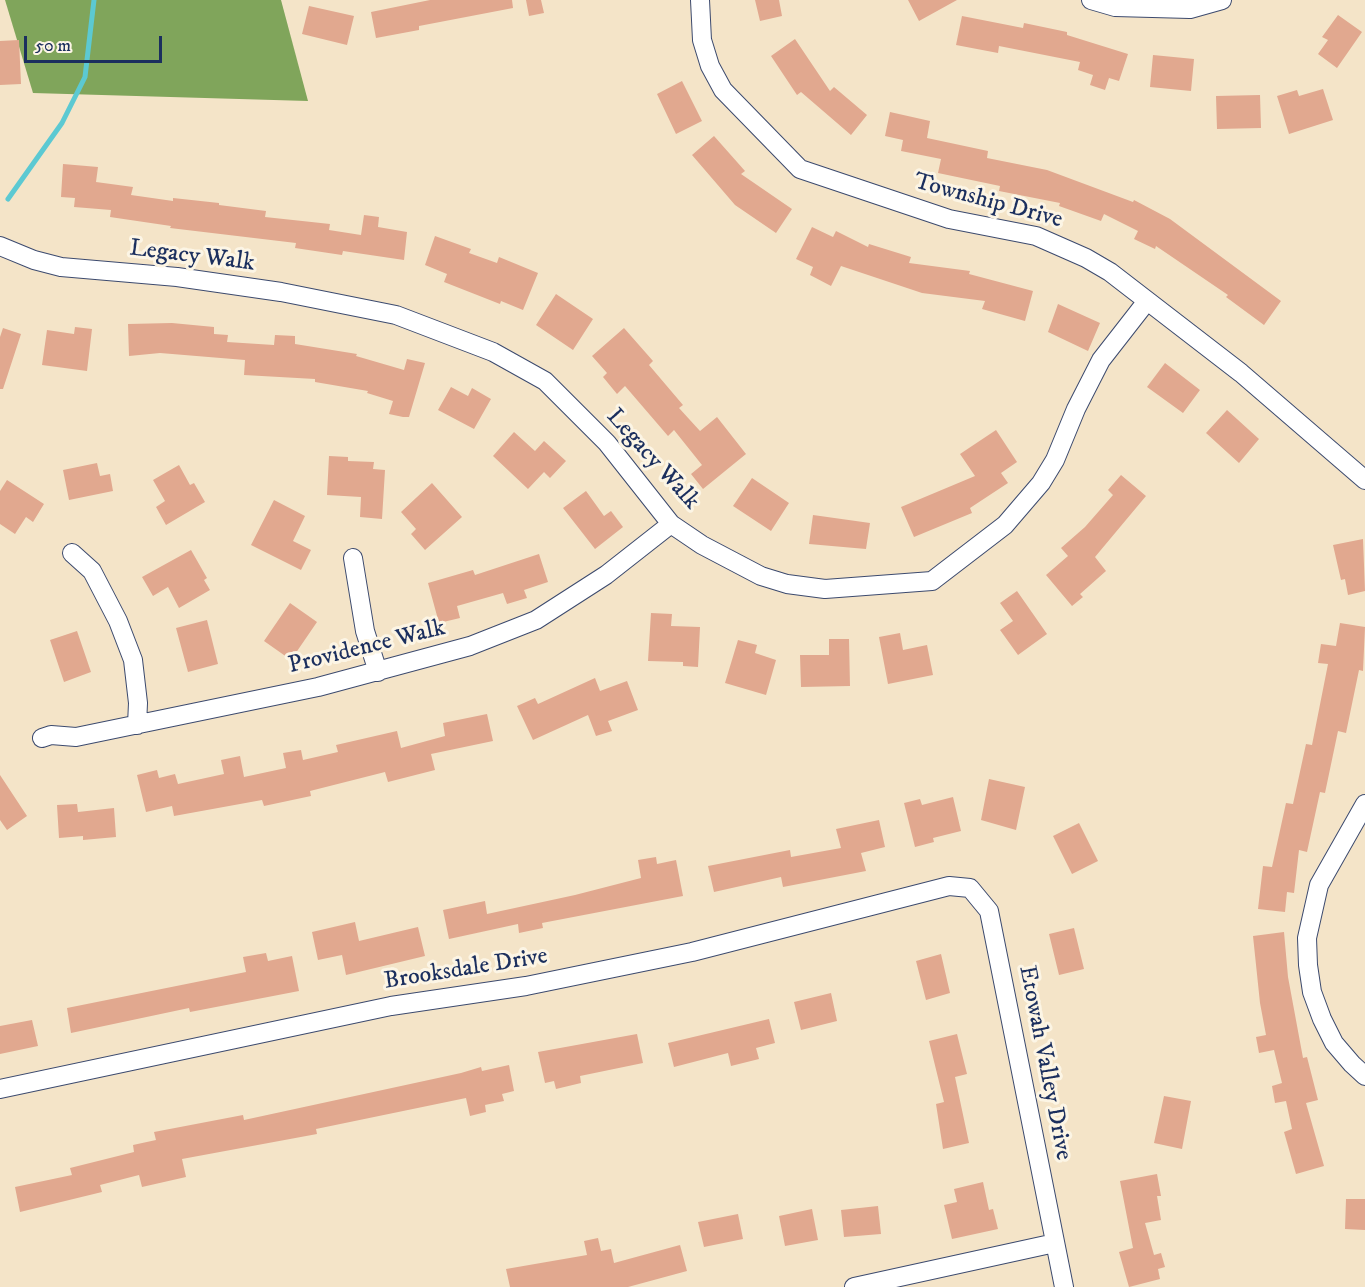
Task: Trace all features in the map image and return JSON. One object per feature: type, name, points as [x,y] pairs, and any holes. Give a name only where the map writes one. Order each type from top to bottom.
[{"type":"street","name":"Township Drive","points":[[700,0],[702,40],[710,66],[723,90],[800,169],[949,219],[1009,229],[1053,242],[1110,272],[1241,373],[1365,480]]},
{"type":"street","points":[[1091,0],[1115,7],[1190,9],[1222,0]]},
{"type":"street","name":"Legacy Walk","points":[[0,246],[34,260],[61,267],[177,277],[258,289],[396,315],[493,352],[545,381],[607,443],[671,524],[712,550],[761,576],[787,584],[833,589],[932,581],[984,543],[1024,505],[1055,460],[1080,401],[1101,360],[1116,337],[1147,301]]},
{"type":"street","name":"Providence Walk","points":[[42,738],[51,735],[76,737],[136,725],[378,672],[470,646],[536,620],[606,575],[671,524]]},
{"type":"street","points":[[72,553],[92,571],[118,621],[129,651],[138,703],[136,725]]},
{"type":"street","points":[[353,558],[365,631],[378,672]]},
{"type":"street","points":[[1365,804],[1319,885],[1307,938],[1312,993],[1322,1019],[1334,1043],[1365,1076]]},
{"type":"street","name":"Etowah Valley Drive","points":[[937,890],[949,886],[970,888],[989,911],[1064,1287]]},
{"type":"street","name":"Brooksdale Drive","points":[[0,1089],[391,1006],[526,986],[692,952],[937,890]]},
{"type":"street","points":[[854,1287],[1055,1243]]},
{"type":"green space","points":[[5,0],[281,0],[308,101],[33,93]]},
{"type":"building","points":[[430,0],[512,0],[513,8],[419,26],[419,30],[376,38],[371,12]]},
{"type":"building","points":[[526,0],[541,0],[544,13],[529,16]]},
{"type":"building","points":[[755,0],[779,0],[782,16],[760,21]]},
{"type":"building","points":[[908,0],[957,0],[919,21]]},
{"type":"building","points":[[309,6],[354,16],[347,45],[302,34]]},
{"type":"building","points":[[1338,15],[1362,32],[1337,68],[1318,54],[1328,40],[1322,37]]},
{"type":"building","points":[[962,16],[1023,28],[1024,23],[1067,32],[1067,35],[1128,54],[1119,81],[1109,78],[1105,90],[1090,85],[1093,75],[1078,70],[1080,62],[999,46],[998,53],[956,45]]},
{"type":"building","points":[[795,39],[830,91],[834,87],[867,115],[851,135],[801,92],[797,95],[771,56]]},
{"type":"building","points":[[19,40],[21,84],[0,85],[0,41]]},
{"type":"building","points":[[1153,55],[1194,59],[1191,91],[1150,87]]},
{"type":"building","points":[[682,81],[702,121],[676,134],[657,94]]},
{"type":"building","points":[[1323,89],[1333,120],[1289,134],[1277,96],[1297,90],[1299,96]]},
{"type":"building","points":[[1260,95],[1261,128],[1217,129],[1216,96]]},
{"type":"building","points":[[890,112],[930,121],[927,138],[988,151],[987,158],[1047,170],[1133,202],[1134,200],[1170,219],[1281,301],[1264,325],[1226,297],[1228,295],[1156,246],[1155,249],[1134,239],[1138,231],[1104,214],[1101,221],[1059,206],[1060,203],[999,191],[1000,186],[938,173],[941,159],[901,151],[903,140],[885,136]]},
{"type":"building","points":[[714,136],[745,171],[741,174],[792,209],[776,233],[735,205],[692,155]]},
{"type":"building","points":[[63,164],[98,167],[96,182],[133,187],[131,195],[173,201],[173,198],[219,203],[219,205],[266,211],[265,217],[330,224],[329,230],[361,235],[364,215],[379,217],[378,227],[407,232],[404,260],[343,251],[342,255],[295,248],[296,243],[170,228],[171,226],[110,217],[111,210],[74,207],[75,198],[61,197]]},
{"type":"building","points":[[812,227],[833,237],[836,231],[868,247],[869,244],[911,257],[909,263],[970,271],[969,274],[1033,291],[1025,321],[982,309],[985,301],[922,293],[841,266],[831,286],[810,275],[813,267],[796,259]]},
{"type":"building","points":[[435,236],[471,249],[469,253],[497,263],[499,257],[538,273],[523,310],[501,301],[500,304],[444,282],[447,274],[425,265]]},
{"type":"building","points":[[556,294],[593,319],[573,350],[536,325]]},
{"type":"building","points":[[1058,304],[1100,323],[1088,351],[1048,332]]},
{"type":"building","points":[[172,323],[214,327],[214,334],[228,335],[227,342],[274,345],[275,335],[295,336],[295,344],[357,354],[356,356],[404,370],[407,359],[425,363],[409,417],[403,417],[389,414],[393,401],[367,393],[368,391],[315,382],[315,379],[244,375],[245,360],[160,353],[129,356],[128,324]]},
{"type":"building","points":[[75,327],[92,329],[87,371],[42,365],[47,330],[74,334]]},
{"type":"building","points":[[3,328],[21,334],[3,389],[0,389],[0,337]]},
{"type":"building","points":[[624,328],[653,361],[649,365],[683,405],[679,408],[700,431],[717,417],[746,454],[703,489],[691,474],[702,465],[674,430],[668,436],[625,386],[617,394],[603,377],[607,373],[592,356]]},
{"type":"building","points":[[1165,363],[1200,390],[1183,413],[1147,387]]},
{"type":"building","points":[[451,387],[468,396],[472,388],[491,399],[474,429],[438,410]]},
{"type":"building","points":[[1227,410],[1259,439],[1239,463],[1206,433]]},
{"type":"building","points":[[996,430],[1017,462],[1001,473],[1008,483],[970,508],[972,513],[914,537],[901,507],[975,476],[960,454]]},
{"type":"building","points":[[514,432],[535,451],[544,441],[566,461],[550,478],[544,472],[528,489],[493,456]]},
{"type":"building","points":[[329,456],[348,457],[348,461],[374,462],[373,469],[385,470],[382,519],[360,517],[361,497],[327,495]]},
{"type":"building","points":[[97,463],[100,476],[110,474],[113,491],[69,500],[63,470]]},
{"type":"building","points":[[179,465],[190,485],[194,483],[205,502],[166,525],[156,507],[165,501],[153,480]]},
{"type":"building","points":[[1121,475],[1146,496],[1095,557],[1106,571],[1080,594],[1083,597],[1072,606],[1046,575],[1068,556],[1061,548],[1085,527],[1113,495],[1108,490]]},
{"type":"building","points":[[752,478],[789,503],[771,531],[733,506]]},
{"type":"building","points":[[7,480],[44,504],[33,522],[26,517],[15,534],[0,524],[0,491]]},
{"type":"building","points":[[432,483],[462,517],[425,550],[411,534],[416,529],[401,512]]},
{"type":"building","points":[[586,491],[604,516],[611,511],[623,527],[595,549],[563,508]]},
{"type":"building","points":[[274,500],[305,516],[293,541],[311,550],[301,570],[251,545]]},
{"type":"building","points":[[813,515],[870,523],[866,549],[809,544]]},
{"type":"building","points":[[1363,539],[1365,591],[1348,595],[1345,579],[1341,580],[1333,545]]},
{"type":"building","points":[[191,550],[207,578],[204,580],[210,590],[179,608],[168,587],[153,596],[142,577]]},
{"type":"building","points":[[539,554],[548,582],[524,590],[527,598],[507,604],[503,593],[457,606],[460,618],[439,623],[428,583],[473,570],[475,575]]},
{"type":"building","points":[[1017,591],[1047,634],[1018,655],[1000,630],[1013,621],[1000,603]]},
{"type":"building","points":[[290,603],[317,622],[291,660],[264,641]]},
{"type":"building","points":[[651,613],[672,614],[671,626],[700,627],[698,667],[683,666],[683,662],[648,661]]},
{"type":"building","points":[[207,620],[218,664],[188,672],[176,628]]},
{"type":"building","points":[[1340,623],[1365,627],[1363,671],[1359,670],[1346,733],[1338,731],[1325,793],[1320,792],[1307,852],[1299,850],[1294,893],[1287,892],[1285,912],[1258,909],[1263,866],[1272,867],[1286,803],[1293,804],[1306,744],[1312,745],[1328,664],[1318,663],[1321,644],[1336,646]]},
{"type":"building","points":[[77,631],[91,672],[64,682],[50,640]]},
{"type":"building","points":[[900,633],[903,650],[927,645],[933,675],[888,684],[879,637]]},
{"type":"building","points":[[829,639],[849,639],[850,686],[801,687],[800,655],[829,655]]},
{"type":"building","points":[[738,640],[757,645],[755,653],[776,660],[766,695],[725,683]]},
{"type":"building","points":[[595,678],[600,691],[627,681],[638,710],[608,721],[612,731],[596,736],[588,715],[533,740],[517,706],[535,698],[538,704]]},
{"type":"building","points":[[487,714],[493,741],[431,754],[435,770],[388,782],[385,772],[310,791],[311,796],[264,806],[262,800],[174,816],[172,806],[146,812],[137,775],[157,770],[159,778],[175,774],[178,784],[224,774],[221,760],[240,756],[244,777],[286,768],[283,753],[301,750],[303,760],[338,752],[336,745],[397,731],[401,748],[445,736],[443,723]]},
{"type":"building","points":[[0,775],[27,816],[7,830],[0,820]]},
{"type":"building","points":[[989,779],[1025,787],[1016,830],[981,820]]},
{"type":"building","points":[[953,797],[961,831],[933,838],[934,842],[915,847],[904,803],[920,799],[922,805]]},
{"type":"building","points":[[77,804],[78,812],[114,808],[116,837],[83,840],[83,836],[59,838],[57,805]]},
{"type":"building","points":[[879,820],[885,847],[861,853],[866,871],[783,887],[781,877],[714,892],[708,866],[790,850],[791,857],[841,848],[836,829]]},
{"type":"building","points":[[1079,823],[1098,861],[1072,874],[1053,836]]},
{"type":"building","points":[[656,857],[657,864],[676,860],[683,896],[542,923],[543,928],[519,933],[518,924],[449,939],[443,910],[485,901],[487,914],[575,895],[641,878],[638,860]]},
{"type":"building","points":[[355,922],[359,941],[418,927],[425,956],[346,975],[342,955],[318,960],[312,932]]},
{"type":"building","points":[[1074,928],[1084,969],[1059,975],[1049,934]]},
{"type":"building","points":[[1284,932],[1288,977],[1303,1058],[1307,1057],[1318,1100],[1306,1103],[1324,1166],[1296,1174],[1284,1132],[1292,1129],[1286,1101],[1275,1103],[1272,1086],[1282,1083],[1274,1050],[1259,1053],[1256,1037],[1266,1035],[1253,936]]},
{"type":"building","points":[[266,953],[268,961],[292,956],[299,991],[190,1012],[189,1008],[71,1033],[67,1008],[246,972],[243,957]]},
{"type":"building","points":[[941,954],[950,993],[926,1000],[916,961]]},
{"type":"building","points":[[831,993],[837,1021],[801,1030],[794,1002]]},
{"type":"building","points":[[769,1019],[775,1043],[756,1048],[759,1059],[731,1066],[728,1053],[674,1067],[668,1043]]},
{"type":"building","points":[[32,1020],[38,1046],[0,1054],[0,1026]]},
{"type":"building","points":[[637,1034],[643,1063],[580,1076],[581,1083],[556,1089],[554,1081],[545,1083],[538,1052]]},
{"type":"building","points":[[957,1034],[967,1074],[955,1077],[969,1143],[943,1149],[936,1104],[944,1102],[929,1041]]},
{"type":"building","points":[[509,1065],[514,1091],[502,1094],[504,1101],[485,1105],[486,1112],[470,1116],[466,1098],[316,1129],[317,1134],[182,1159],[186,1177],[142,1187],[139,1175],[100,1185],[102,1192],[20,1212],[15,1187],[72,1175],[70,1168],[134,1152],[133,1145],[156,1140],[154,1132],[243,1115],[244,1120],[481,1067],[482,1071]]},
{"type":"building","points":[[1164,1096],[1191,1101],[1182,1149],[1154,1143]]},
{"type":"building","points":[[1157,1174],[1161,1196],[1157,1196],[1161,1220],[1145,1223],[1154,1255],[1161,1253],[1165,1267],[1158,1269],[1160,1279],[1129,1287],[1119,1252],[1133,1248],[1120,1181]]},
{"type":"building","points":[[983,1182],[989,1210],[993,1209],[998,1229],[952,1239],[944,1205],[957,1202],[954,1189]]},
{"type":"building","points":[[1346,1199],[1365,1199],[1365,1230],[1345,1229]]},
{"type":"building","points":[[878,1206],[881,1234],[844,1237],[841,1210]]},
{"type":"building","points":[[812,1209],[818,1240],[785,1246],[779,1216]]},
{"type":"building","points":[[738,1214],[743,1239],[704,1247],[698,1222]]},
{"type":"building","points":[[598,1238],[601,1251],[611,1249],[614,1263],[680,1245],[687,1271],[628,1287],[510,1287],[506,1269],[587,1255],[584,1241]]},
{"type":"waterway","points":[[8,199],[62,123],[85,77],[94,0]]}]
